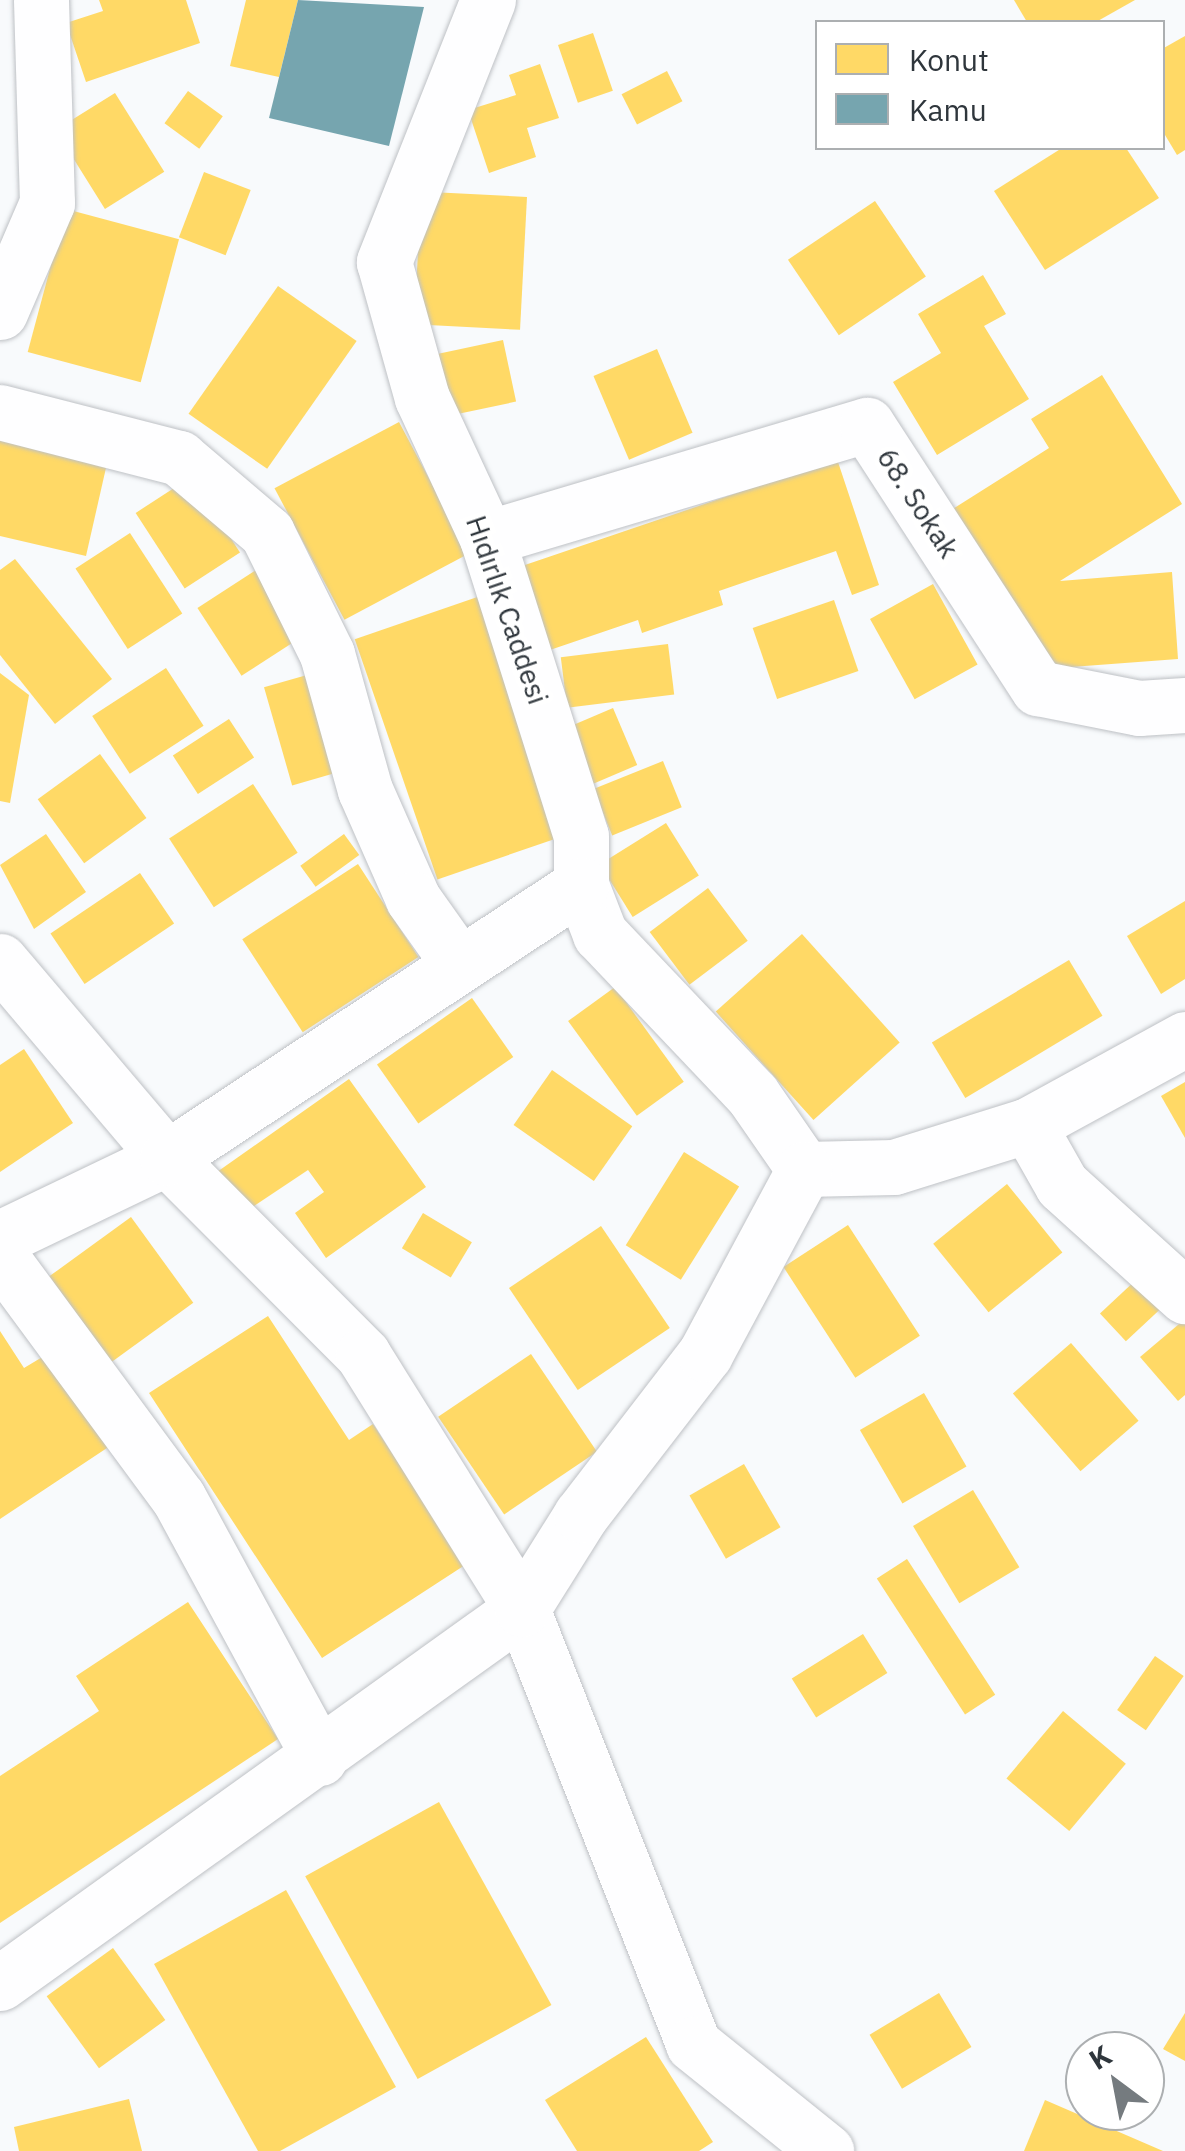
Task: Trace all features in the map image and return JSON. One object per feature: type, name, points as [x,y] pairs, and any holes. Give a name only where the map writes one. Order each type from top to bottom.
[{"type":"street","points":[[0,312],[47,203],[41,0]]},
{"type":"street","name":"Hıdırlık Caddesi","points":[[488,0],[384,262],[422,398],[487,538],[581,836],[581,885],[600,934],[752,1094],[804,1169]]},
{"type":"street","points":[[0,412],[179,458],[266,533],[327,654],[366,790],[414,899],[458,964]]},
{"type":"street","name":"68. Sokak","points":[[487,538],[867,425],[1038,688],[1139,708],[1185,705]]},
{"type":"street","points":[[0,1238],[167,1158],[581,885]]},
{"type":"street","points":[[0,961],[167,1158],[362,1355],[522,1609],[693,2044],[826,2151]]},
{"type":"street","points":[[0,1983],[320,1758],[522,1609],[580,1515],[706,1354],[804,1169],[894,1167],[1028,1125],[1185,1038]]},
{"type":"street","points":[[1028,1125],[1062,1185],[1185,1296]]},
{"type":"street","points":[[0,1256],[178,1497],[320,1758]]},
{"type":"building: Konut","points":[[99,0],[186,0],[200,43],[86,82],[66,23],[103,11]]},
{"type":"building: Konut","points":[[246,0],[298,0],[279,77],[230,66]]},
{"type":"building: Konut","points":[[1014,0],[1135,0],[1100,20],[1026,20]]},
{"type":"building: Konut","points":[[593,33],[613,91],[578,103],[558,45]]},
{"type":"building: Konut","points":[[1185,36],[1185,150],[1177,155],[1165,135],[1165,47]]},
{"type":"building: Konut","points":[[540,64],[559,118],[527,128],[536,157],[489,173],[468,110],[516,95],[509,75]]},
{"type":"building: Konut","points":[[667,71],[682,101],[637,124],[622,94]]},
{"type":"building: Konut","points":[[188,91],[223,116],[199,149],[164,123]]},
{"type":"building: Konut","points":[[115,93],[164,172],[105,209],[56,130]]},
{"type":"building: Konut","points":[[1059,150],[1127,150],[1159,198],[1045,270],[994,191]]},
{"type":"building: Konut","points":[[204,172],[251,190],[226,255],[179,237]]},
{"type":"building: Konut","points":[[421,191],[527,197],[520,330],[414,324]]},
{"type":"building: Konut","points":[[875,201],[926,276],[839,335],[788,260]]},
{"type":"building: Konut","points":[[66,209],[179,239],[141,382],[28,352]]},
{"type":"building: Konut","points":[[983,275],[1006,314],[984,326],[1029,399],[937,455],[893,382],[941,353],[918,314]]},
{"type":"building: Konut","points":[[278,286],[357,341],[267,469],[189,414]]},
{"type":"building: Konut","points":[[503,340],[516,402],[452,415],[438,354]]},
{"type":"building: Konut","points":[[657,349],[693,433],[629,460],[593,376]]},
{"type":"building: Konut","points":[[1102,375],[1182,504],[1060,581],[1172,572],[1178,659],[1058,668],[948,512],[1049,448],[1031,419]]},
{"type":"building: Konut","points":[[399,422],[469,554],[344,620],[275,488]]},
{"type":"building: Konut","points":[[0,434],[108,459],[86,556],[0,536]]},
{"type":"building: Konut","points":[[837,459],[879,585],[852,595],[836,551],[719,591],[723,605],[642,633],[638,620],[547,651],[519,567]]},
{"type":"building: Konut","points":[[191,477],[240,552],[185,588],[136,513]]},
{"type":"building: Konut","points":[[130,533],[182,614],[128,649],[75,568]]},
{"type":"building: Konut","points":[[15,559],[112,679],[55,724],[0,655],[0,570]]},
{"type":"building: Konut","points":[[262,566],[306,634],[242,676],[197,608]]},
{"type":"building: Konut","points":[[933,584],[978,664],[915,699],[870,619]]},
{"type":"building: Konut","points":[[489,593],[572,833],[437,879],[355,639]]},
{"type":"building: Konut","points":[[834,600],[858,671],[777,699],[753,628]]},
{"type":"building: Konut","points":[[668,644],[674,695],[567,708],[561,657]]},
{"type":"building: Konut","points":[[166,668],[204,726],[130,774],[92,716]]},
{"type":"building: Konut","points":[[0,673],[29,695],[10,803],[0,801]]},
{"type":"building: Konut","points":[[314,673],[342,771],[292,785],[264,687]]},
{"type":"building: Konut","points":[[613,708],[637,765],[592,784],[568,727]]},
{"type":"building: Konut","points":[[229,719],[254,758],[198,794],[173,755]]},
{"type":"building: Konut","points":[[100,754],[146,818],[84,863],[38,799]]},
{"type":"building: Konut","points":[[663,761],[682,807],[612,835],[593,789]]},
{"type":"building: Konut","points":[[253,784],[298,853],[214,907],[169,838]]},
{"type":"building: Konut","points":[[666,823],[699,876],[633,917],[600,864]]},
{"type":"building: Konut","points":[[46,834],[86,892],[34,929],[0,865]]},
{"type":"building: Konut","points":[[344,834],[359,855],[316,887],[300,866]]},
{"type":"building: Konut","points":[[358,864],[418,957],[303,1032],[242,939]]},
{"type":"building: Konut","points":[[140,873],[174,924],[85,984],[50,933]]},
{"type":"building: Konut","points":[[708,888],[748,941],[689,985],[650,932]]},
{"type":"building: Konut","points":[[1185,901],[1185,979],[1161,994],[1127,936]]},
{"type":"building: Konut","points":[[802,934],[900,1042],[813,1120],[716,1012]]},
{"type":"building: Konut","points":[[1069,960],[1102,1016],[965,1098],[932,1042]]},
{"type":"building: Konut","points":[[615,987],[684,1082],[637,1116],[568,1021]]},
{"type":"building: Konut","points":[[472,998],[513,1057],[418,1124],[377,1065]]},
{"type":"building: Konut","points":[[24,1049],[73,1123],[0,1172],[0,1065]]},
{"type":"building: Konut","points":[[552,1070],[632,1126],[594,1181],[514,1125]]},
{"type":"building: Konut","points":[[349,1079],[426,1187],[326,1258],[295,1213],[324,1192],[308,1170],[245,1212],[217,1172]]},
{"type":"building: Konut","points":[[1185,1082],[1185,1138],[1161,1096]]},
{"type":"building: Konut","points":[[684,1152],[739,1186],[681,1280],[626,1245]]},
{"type":"building: Konut","points":[[1007,1184],[1062,1252],[989,1312],[933,1244]]},
{"type":"building: Konut","points":[[423,1213],[472,1242],[451,1278],[402,1248]]},
{"type":"building: Konut","points":[[131,1217],[193,1303],[112,1362],[49,1276]]},
{"type":"building: Konut","points":[[848,1225],[920,1336],[855,1378],[783,1267]]},
{"type":"building: Konut","points":[[601,1226],[670,1328],[578,1390],[509,1288]]},
{"type":"building: Konut","points":[[1138,1278],[1164,1306],[1126,1341],[1100,1313]]},
{"type":"building: Konut","points":[[268,1316],[349,1440],[373,1424],[465,1565],[322,1658],[149,1393]]},
{"type":"building: Konut","points":[[1185,1319],[1185,1395],[1178,1401],[1140,1357]]},
{"type":"building: Konut","points":[[0,1331],[24,1368],[49,1353],[110,1446],[0,1519]]},
{"type":"building: Konut","points":[[1071,1343],[1139,1421],[1080,1471],[1013,1394]]},
{"type":"building: Konut","points":[[531,1354],[597,1452],[504,1514],[438,1417]]},
{"type":"building: Konut","points":[[924,1393],[966,1467],[902,1504],[860,1430]]},
{"type":"building: Konut","points":[[744,1464],[781,1527],[726,1559],[689,1496]]},
{"type":"building: Konut","points":[[973,1490],[1019,1567],[959,1603],[913,1526]]},
{"type":"building: Konut","points":[[907,1559],[995,1695],[965,1714],[877,1579]]},
{"type":"building: Konut","points":[[188,1602],[278,1739],[0,1923],[0,1776],[99,1711],[76,1676]]},
{"type":"building: Konut","points":[[863,1634],[887,1673],[816,1718],[792,1679]]},
{"type":"building: Konut","points":[[1155,1656],[1184,1676],[1146,1730],[1117,1710]]},
{"type":"building: Konut","points":[[1063,1711],[1126,1764],[1069,1831],[1006,1778]]},
{"type":"building: Konut","points":[[439,1802],[551,2005],[418,2079],[305,1876]]},
{"type":"building: Konut","points":[[286,1890],[396,2087],[280,2151],[258,2151],[154,1964]]},
{"type":"building: Konut","points":[[113,1948],[165,2020],[99,2068],[47,1996]]},
{"type":"building: Konut","points":[[939,1993],[971,2047],[902,2089],[870,2035]]},
{"type":"building: Konut","points":[[1185,2013],[1185,2061],[1165,2050]]},
{"type":"building: Konut","points":[[646,2037],[713,2142],[699,2151],[577,2151],[545,2100]]},
{"type":"building: Konut","points":[[129,2099],[142,2151],[19,2151],[14,2127]]},
{"type":"building: Konut","points":[[1045,2100],[1065,2109],[1065,2131],[1117,2131],[1163,2151],[1024,2151]]},
{"type":"building: Kamu","points":[[298,0],[424,7],[389,146],[269,118]]}]
